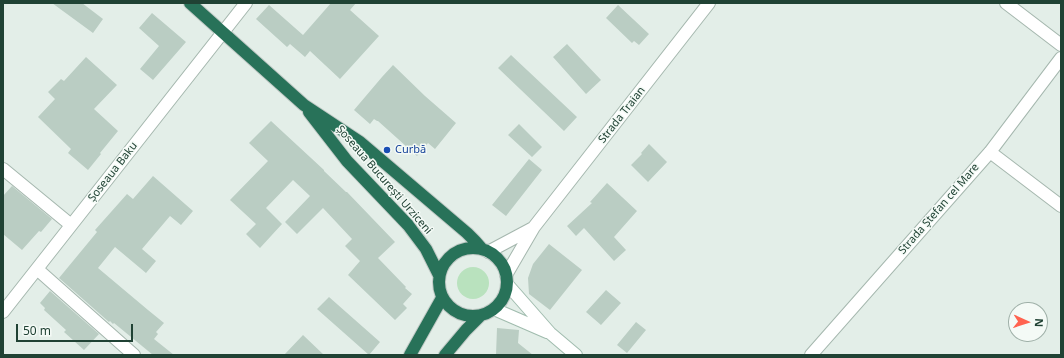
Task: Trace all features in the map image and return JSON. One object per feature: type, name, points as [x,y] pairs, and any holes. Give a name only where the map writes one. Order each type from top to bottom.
[{"type":"highway","name":"Șoseaua București Urziceni","points":[[190,3],[304,105],[360,142],[485,251],[496,258],[502,265],[506,279]]},
{"type":"highway","name":"Șoseaua București Urziceni","points":[[304,105],[347,161],[408,225],[426,249],[439,275],[439,287],[442,298]]},
{"type":"highway","points":[[439,275],[443,265],[450,256],[471,248],[485,251]]},
{"type":"highway","points":[[410,355],[442,298],[452,310],[458,313],[465,316],[480,316],[494,309],[500,302],[505,294],[506,279]]},
{"type":"highway","points":[[445,355],[480,316]]},
{"type":"street","name":"Șoseaua Baku","points":[[3,312],[246,3]]},
{"type":"street","name":"Strada Traian","points":[[506,279],[534,227],[709,3]]},
{"type":"street","points":[[1006,3],[1061,45]]},
{"type":"street","name":"Strada Ștefan cel Mare","points":[[811,355],[990,152],[1061,58]]},
{"type":"street","points":[[990,152],[1061,206]]},
{"type":"street","points":[[3,169],[71,225]]},
{"type":"street","name":"Strada Traian","points":[[485,251],[534,227]]},
{"type":"street","points":[[37,270],[134,355]]},
{"type":"street","points":[[506,279],[550,333],[576,355]]},
{"type":"street","points":[[494,309],[550,333]]},
{"type":"green space","points":[[470,267],[476,267],[485,271],[489,283],[485,295],[476,299],[470,299],[461,295],[457,286],[457,280],[461,271]]},
{"type":"building","points":[[52,3],[82,3],[103,19],[93,33]]},
{"type":"building","points":[[331,3],[356,3],[350,10],[379,36],[340,79],[310,51],[305,57],[290,44],[287,47],[256,19],[269,5],[303,35]]},
{"type":"building","points":[[618,5],[649,34],[639,45],[634,41],[632,43],[606,18]]},
{"type":"building","points":[[152,13],[186,42],[153,80],[140,69],[159,46],[139,28]]},
{"type":"building","points":[[567,44],[601,80],[586,94],[553,57]]},
{"type":"building","points":[[511,55],[577,117],[564,131],[498,68]]},
{"type":"building","points":[[86,57],[117,85],[94,109],[118,131],[88,170],[68,153],[71,149],[38,117],[55,99],[48,92],[61,79],[64,81]]},
{"type":"building","points":[[393,65],[456,123],[435,149],[428,143],[417,156],[378,121],[374,119],[370,124],[354,110]]},
{"type":"building","points":[[271,121],[347,192],[395,242],[378,258],[412,294],[403,304],[407,308],[395,320],[348,275],[360,261],[345,246],[352,239],[323,208],[297,234],[285,222],[310,196],[293,180],[266,208],[282,224],[260,248],[246,234],[256,224],[230,200],[268,161],[249,143]]},
{"type":"building","points":[[519,124],[542,147],[532,157],[508,135]]},
{"type":"building","points":[[649,144],[667,162],[648,182],[631,165]]},
{"type":"building","points":[[529,159],[542,170],[506,216],[492,205]]},
{"type":"building","points":[[153,176],[193,211],[181,225],[170,216],[142,249],[156,261],[146,273],[115,247],[98,268],[164,323],[156,332],[158,334],[154,339],[174,355],[153,355],[114,323],[109,322],[59,278],[97,232],[95,230],[127,194],[133,199]]},
{"type":"building","points":[[607,183],[637,211],[614,237],[626,250],[614,261],[584,228],[576,236],[567,226],[592,203],[590,202]]},
{"type":"building","points":[[12,186],[52,219],[22,250],[3,234],[3,196]]},
{"type":"building","points":[[549,244],[582,270],[550,310],[529,294],[528,278],[533,264]]},
{"type":"building","points":[[606,290],[621,303],[601,325],[586,312]]},
{"type":"building","points":[[50,291],[99,334],[84,350],[64,332],[66,330],[44,310],[45,308],[40,303]]},
{"type":"building","points":[[329,297],[380,342],[369,355],[317,309]]},
{"type":"building","points":[[636,322],[646,330],[627,353],[617,345]]},
{"type":"building","points":[[497,328],[519,330],[518,343],[533,355],[496,355]]},
{"type":"building","points":[[303,335],[324,355],[284,355]]},
{"type":"place","name":"Curbă","points":[[387,150]]}]
